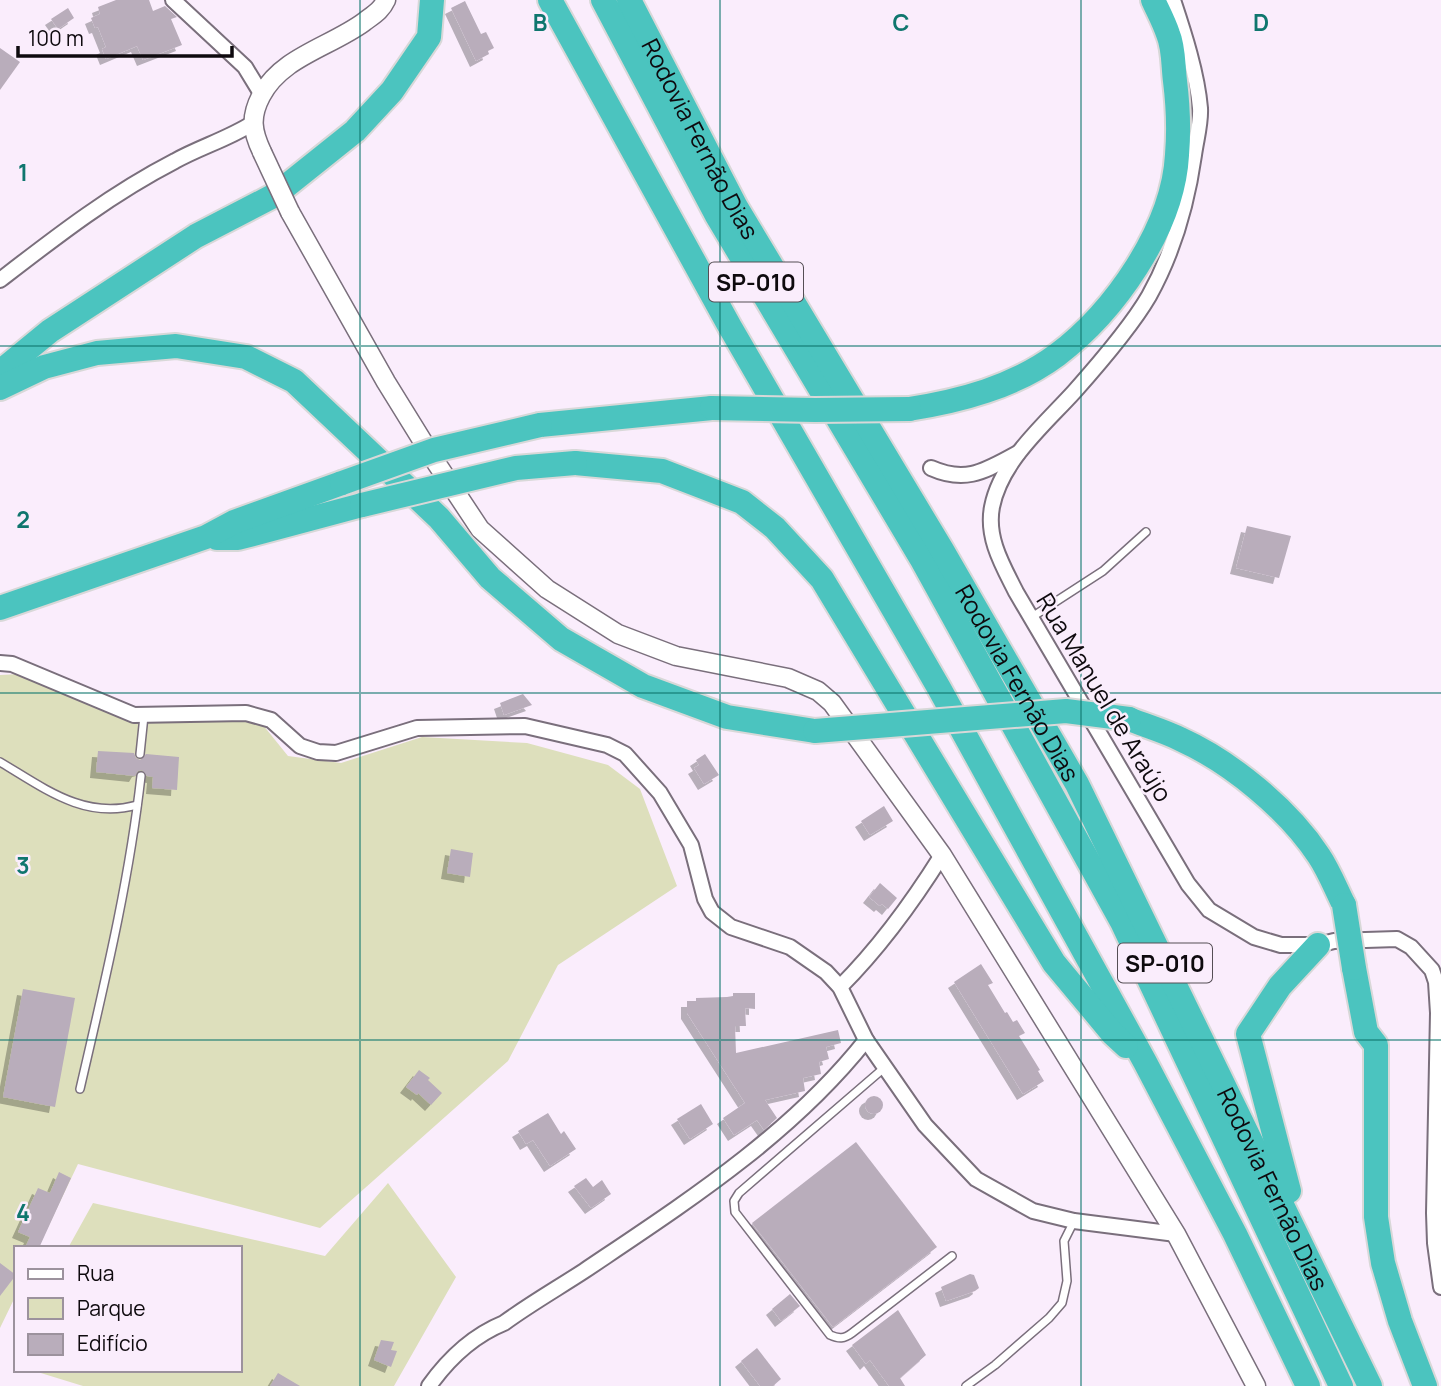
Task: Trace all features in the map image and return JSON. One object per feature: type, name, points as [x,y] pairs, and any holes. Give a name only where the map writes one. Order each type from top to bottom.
[{"type":"highway","points":[[0,372],[50,331],[184,243],[275,195],[355,131],[392,91],[429,37],[432,0]]},
{"type":"highway","points":[[550,0],[730,327],[939,688],[1145,1062],[1235,1234],[1308,1386]]},
{"type":"highway","name":"Rodovia Fernão Dias","points":[[603,0],[716,214],[921,558],[1122,922],[1341,1386]]},
{"type":"highway","name":"Rodovia Fernão Dias","points":[[629,0],[736,207],[942,550],[1077,784],[1370,1386]]},
{"type":"highway","points":[[0,608],[206,537],[234,522],[434,450],[540,425],[712,408],[909,409],[974,396],[1026,373],[1056,355],[1099,317],[1129,279],[1155,235],[1168,197],[1177,158],[1177,101],[1170,36],[1153,0]]},
{"type":"highway","points":[[0,388],[44,367],[97,353],[176,346],[246,357],[294,381],[439,518],[490,578],[561,639],[643,686],[727,716],[815,731],[1066,711],[1129,719],[1181,739],[1227,767],[1291,819],[1320,857],[1344,905],[1366,1032],[1376,1045],[1376,1217],[1383,1263],[1400,1321],[1425,1386]]},
{"type":"highway","points":[[206,537],[238,538],[516,468],[575,463],[662,471],[742,502],[775,528],[822,579],[1054,963],[1113,1034],[1145,1062]]},
{"type":"highway","points":[[1306,1253],[1248,1034],[1280,986],[1318,945]]},
{"type":"street","points":[[173,0],[246,67],[261,95]]},
{"type":"street","name":"Rua Manuel de Araújo","points":[[1173,0],[1186,39],[1200,109],[1189,186],[1174,241],[1148,296],[1098,365],[1019,452],[1004,475],[991,510],[993,542],[1011,582],[1188,884],[1209,910],[1254,937],[1281,945],[1397,939],[1422,957],[1439,981],[1434,1213],[1441,1287]]},
{"type":"street","points":[[384,4],[351,32],[295,61],[270,79],[261,95],[253,123],[255,137],[290,212],[386,382],[433,458],[480,528],[547,589],[618,634],[676,656],[788,678],[818,691],[832,703],[942,855],[1176,1234],[1256,1386]]},
{"type":"street","points":[[0,280],[91,210],[175,160],[236,134],[253,123]]},
{"type":"street","points":[[931,468],[948,475],[963,477],[978,473],[1019,452]]},
{"type":"street","points":[[6,664],[134,715],[246,713],[261,716],[271,720],[300,746],[318,752],[336,753],[416,728],[525,726],[607,745],[625,754],[660,793],[695,853],[705,899],[712,912],[731,926],[790,947],[826,972],[840,987],[866,1040],[925,1125],[976,1179],[1033,1211],[1074,1221],[1176,1234]]},
{"type":"street","points":[[840,987],[869,958],[912,904],[942,855]]},
{"type":"street","points":[[429,1386],[461,1348],[504,1323],[708,1187],[814,1097],[842,1070],[866,1040]]},
{"type":"lane","points":[[1032,617],[1103,571],[1146,532]]},
{"type":"lane","points":[[140,754],[144,716]]},
{"type":"lane","points":[[0,762],[76,804],[98,810],[119,810],[137,805]]},
{"type":"lane","points":[[80,1089],[122,902],[141,776]]},
{"type":"lane","points":[[884,1068],[738,1192],[734,1201],[735,1212],[830,1335],[838,1338],[846,1338],[852,1334],[952,1256]]},
{"type":"lane","points":[[966,1386],[995,1365],[1049,1318],[1062,1303],[1067,1282],[1064,1241],[1074,1221]]},
{"type":"green space","points":[[20,674],[133,719],[228,719],[263,725],[288,756],[341,763],[422,737],[527,743],[608,765],[640,789],[677,886],[558,965],[508,1061],[320,1228],[78,1164],[39,1246],[14,1246],[14,1299],[0,1328],[0,675]]},
{"type":"green space","points":[[388,1183],[456,1277],[394,1386],[83,1386],[38,1372],[242,1372],[242,1246],[69,1246],[93,1203],[325,1256]]},
{"type":"building","points":[[116,0],[149,0],[153,11],[165,6],[177,17],[171,19],[182,45],[143,60],[137,46],[106,59],[102,49],[106,47],[91,18],[100,14],[98,7]]},
{"type":"building","points":[[465,1],[481,34],[486,32],[494,48],[476,61],[451,8]]},
{"type":"building","points":[[68,8],[74,18],[58,29],[51,19]]},
{"type":"building","points":[[0,48],[20,62],[0,90]]},
{"type":"building","points":[[1247,526],[1291,536],[1279,578],[1236,568]]},
{"type":"building","points":[[523,694],[532,705],[504,715],[500,703]]},
{"type":"building","points":[[98,751],[134,753],[140,760],[146,754],[179,757],[177,790],[152,788],[153,777],[147,776],[142,770],[135,776],[96,772]]},
{"type":"building","points":[[705,754],[719,775],[704,784],[694,768],[699,765],[696,760]]},
{"type":"building","points":[[884,806],[893,821],[870,835],[861,821]]},
{"type":"building","points":[[451,849],[473,853],[470,877],[447,873]]},
{"type":"building","points":[[880,883],[897,898],[888,909],[869,897]]},
{"type":"building","points":[[981,964],[993,983],[988,985],[1005,1013],[1007,1012],[1013,1022],[1017,1020],[1025,1033],[1019,1036],[1044,1081],[1023,1094],[954,982]]},
{"type":"building","points":[[23,989],[75,998],[55,1107],[3,1097]]},
{"type":"building","points":[[733,993],[755,993],[755,1009],[745,1008],[746,1026],[735,1026],[736,1053],[838,1030],[841,1043],[826,1047],[829,1059],[819,1062],[821,1074],[803,1078],[805,1091],[765,1100],[777,1118],[764,1130],[757,1120],[734,1135],[723,1118],[745,1103],[687,1013],[687,1001],[733,996]]},
{"type":"building","points":[[419,1070],[430,1078],[428,1080],[442,1093],[431,1105],[418,1093],[417,1095],[406,1087]]},
{"type":"building","points":[[874,1096],[880,1099],[883,1105],[880,1111],[874,1114],[868,1111],[865,1105],[868,1099]]},
{"type":"building","points":[[701,1104],[713,1124],[690,1139],[677,1119]]},
{"type":"building","points":[[548,1113],[561,1134],[564,1131],[576,1149],[550,1166],[533,1140],[526,1144],[518,1131]]},
{"type":"building","points":[[856,1142],[937,1247],[833,1327],[752,1223]]},
{"type":"building","points":[[59,1172],[71,1178],[40,1246],[26,1246],[30,1237],[18,1232],[38,1188],[50,1193]]},
{"type":"building","points":[[586,1178],[593,1187],[602,1180],[611,1194],[591,1208],[574,1186]]},
{"type":"building","points":[[0,1263],[14,1274],[14,1278],[0,1296]]},
{"type":"building","points":[[970,1274],[974,1275],[979,1288],[946,1301],[941,1287]]},
{"type":"building","points":[[790,1294],[800,1306],[781,1321],[772,1309]]},
{"type":"building","points":[[898,1310],[926,1355],[900,1378],[905,1386],[889,1386],[870,1360],[866,1364],[852,1345]]},
{"type":"building","points":[[381,1340],[394,1342],[391,1350],[397,1351],[391,1367],[374,1360]]},
{"type":"building","points":[[757,1348],[781,1379],[773,1386],[760,1386],[741,1361]]},
{"type":"building","points":[[278,1373],[300,1386],[270,1386]]}]
